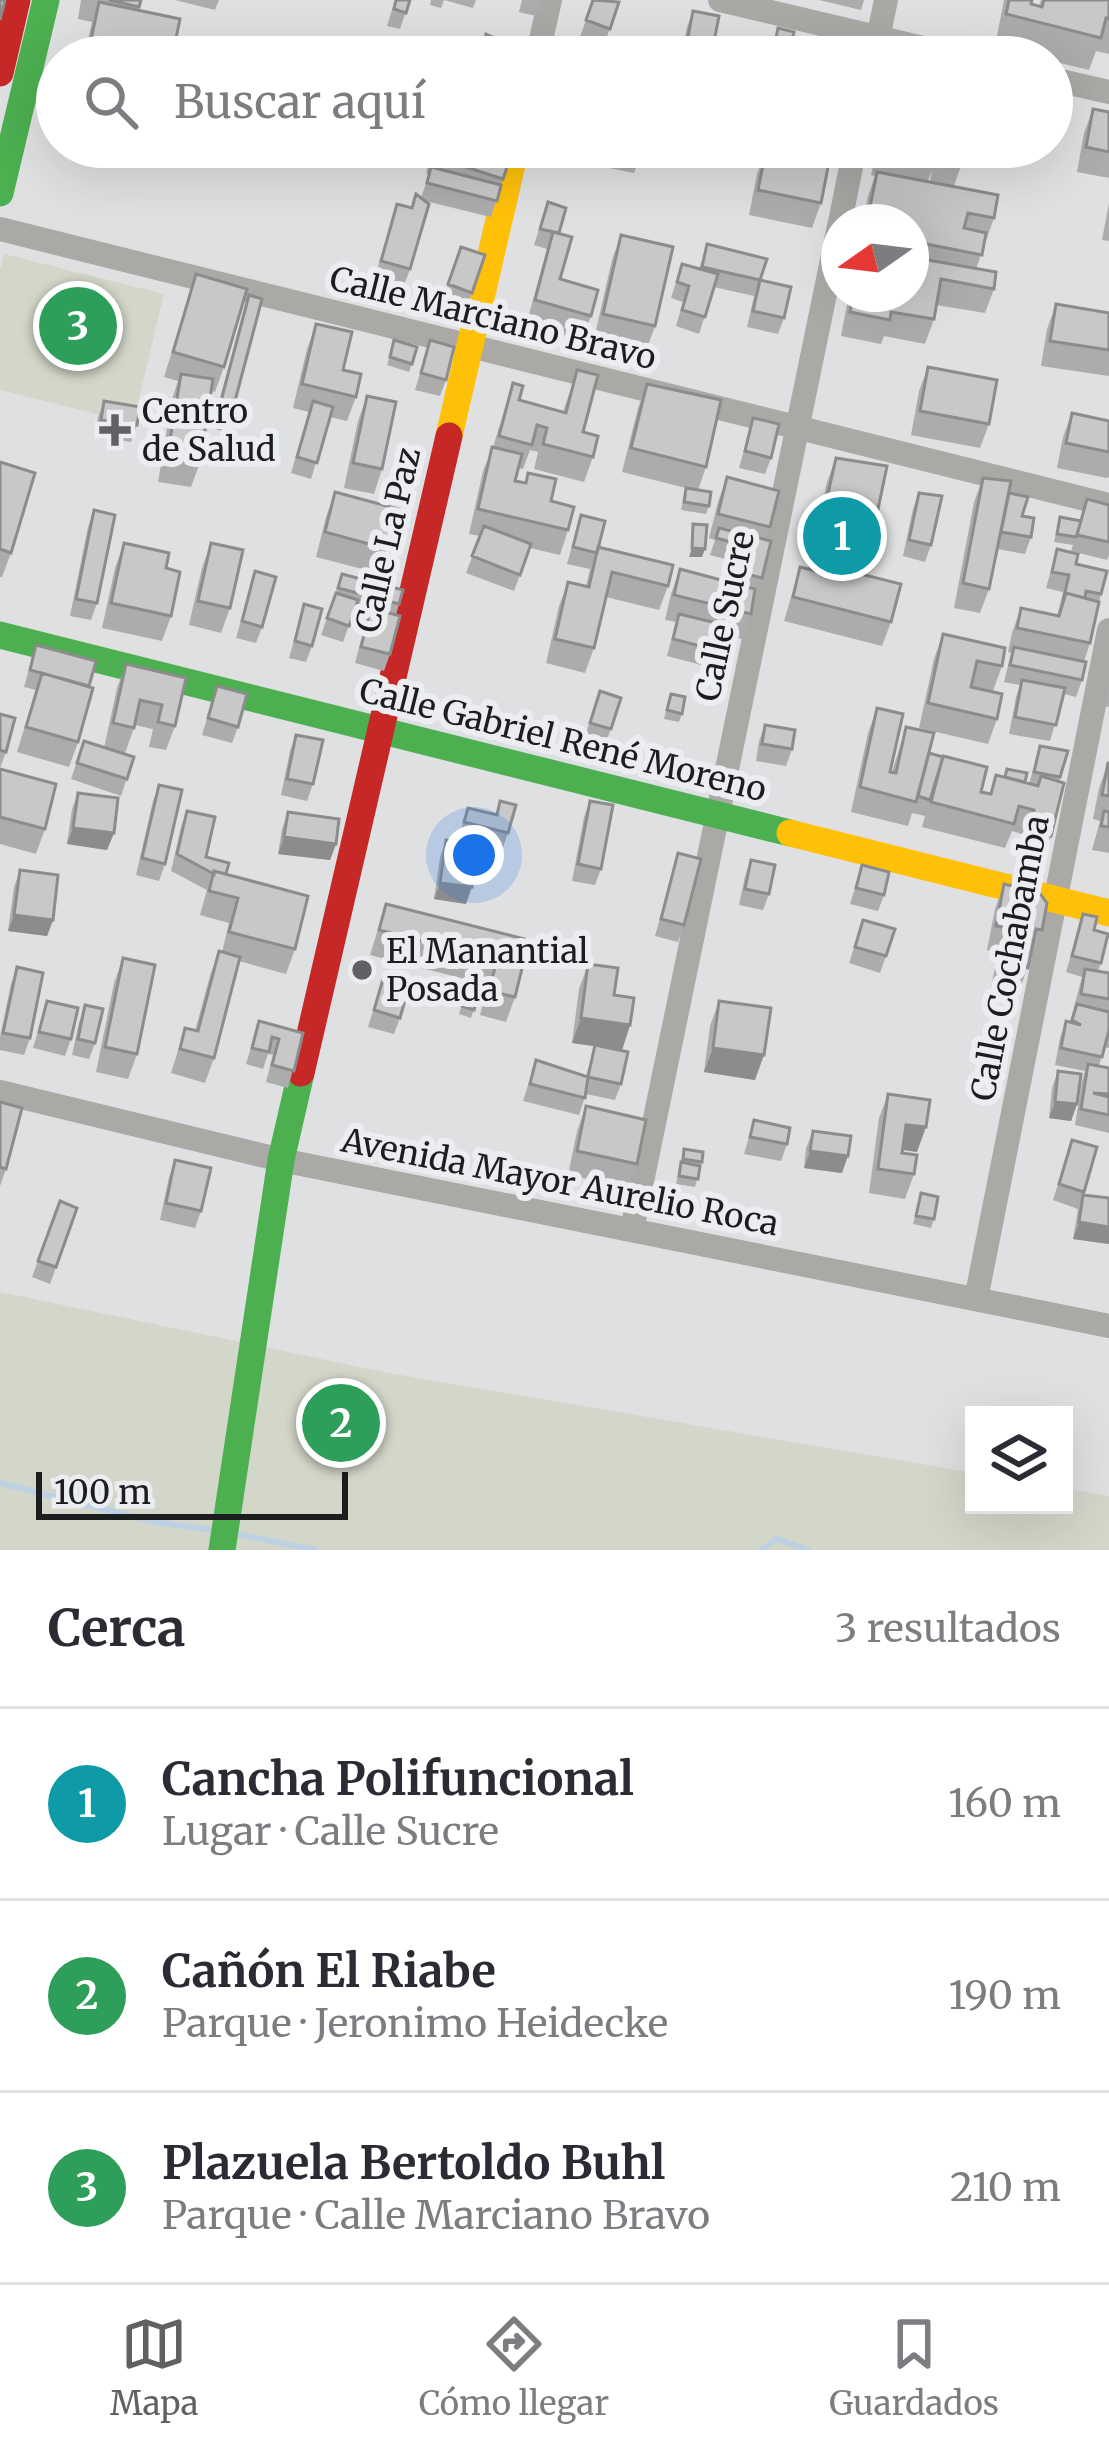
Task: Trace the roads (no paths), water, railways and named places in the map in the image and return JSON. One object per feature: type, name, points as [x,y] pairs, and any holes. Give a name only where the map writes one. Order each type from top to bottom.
[{"type":"street","points":[[0,73],[17,0]]},
{"type":"street","points":[[37,36],[46,0]]},
{"type":"street","points":[[542,36],[550,0]]},
{"type":"street","points":[[720,0],[839,36]]},
{"type":"street","points":[[878,36],[886,0]]},
{"type":"street","points":[[0,193],[36,42]]},
{"type":"street","points":[[1073,84],[1109,92]]},
{"type":"street","name":"Calle La Paz","points":[[222,1550],[281,1160],[511,168]]},
{"type":"street","name":"Calle Sucre","points":[[844,204],[851,168]]},
{"type":"street","name":"Calle Marciano Bravo","points":[[0,229],[1109,505]]},
{"type":"street","name":"Calle Sucre","points":[[632,1230],[821,312]]},
{"type":"street","name":"Calle Cochabamba","points":[[976,1299],[1109,630]]},
{"type":"street","name":"Calle Gabriel René Moreno","points":[[0,635],[1109,913]]},
{"type":"street","name":"Avenida Mayor Aurelio Roca","points":[[0,1092],[281,1160],[1109,1326]]},
{"type":"waterway","points":[[0,1483],[155,1522],[212,1530]]},
{"type":"waterway","points":[[237,1534],[315,1550]]},
{"type":"waterway","points":[[761,1550],[777,1539],[808,1550]]},
{"type":"place","name":"Plazuela Bertoldo Buhl","points":[[78,326]]},
{"type":"place","name":"Centro de Salud","points":[[115,430]]},
{"type":"place","name":"Cancha Polifuncional","points":[[842,536]]},
{"type":"place","name":"El Manantial Posada","points":[[362,970]]},
{"type":"place","name":"Cañón El Riabe","points":[[341,1423]]}]
